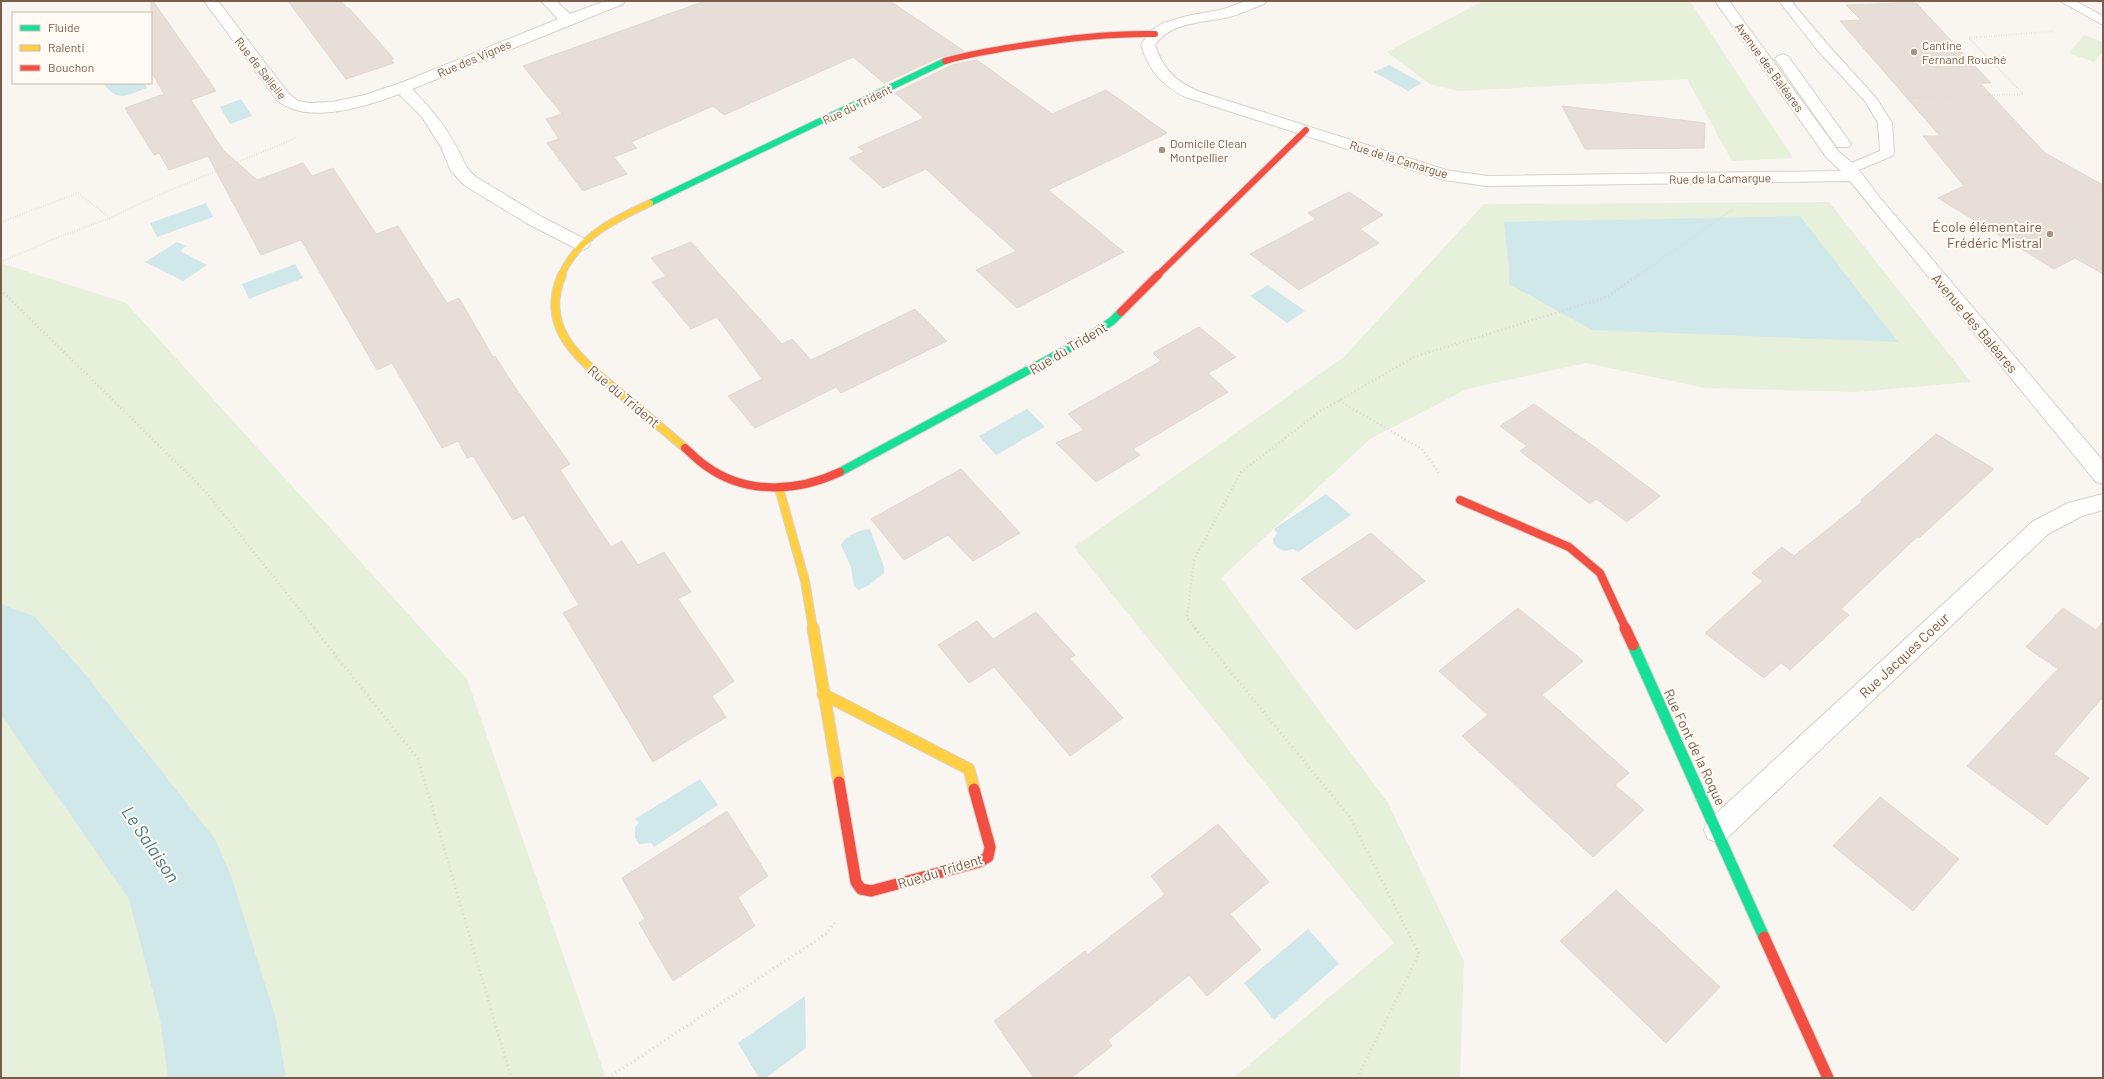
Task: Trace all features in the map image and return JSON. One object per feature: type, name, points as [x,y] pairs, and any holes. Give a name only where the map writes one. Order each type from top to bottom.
[{"type":"street","name":"Rue de Sallelle","points":[[211,1],[282,97],[290,103],[300,107],[327,107]]},
{"type":"street","points":[[548,1],[567,19]]},
{"type":"street","name":"Rue des Vignes","points":[[327,107],[350,103],[402,88],[567,19],[618,1]]},
{"type":"street","points":[[1155,34],[1168,26],[1187,20],[1227,13],[1259,1]]},
{"type":"street","name":"Avenue des Baléares","points":[[1722,1],[1833,155],[1852,172],[1875,203],[2103,476]]},
{"type":"street","name":"Avenue des Baléares","points":[[1740,1],[1754,19]]},
{"type":"street","name":"Rue du Trident","points":[[1155,34],[1130,32],[1098,34],[983,51],[946,61],[618,218],[581,244],[565,265],[560,276],[555,299],[556,319],[565,338],[576,355],[708,468],[726,479],[752,486],[779,488],[806,486],[829,478],[1086,339],[1112,320],[1306,130]]},
{"type":"street","name":"Rue de la Camargue","points":[[1155,34],[1148,45],[1156,68],[1165,79],[1178,89],[1444,175],[1487,181],[1781,177],[1852,172]]},
{"type":"street","name":"Avenue des Baléares","points":[[1776,50],[1850,153],[1852,172]]},
{"type":"street","points":[[402,88],[428,114],[449,147],[459,171],[470,181],[536,221],[581,244]]},
{"type":"street","points":[[779,488],[805,581],[856,882],[861,889]]},
{"type":"street","name":"Rue Font de la Roque","points":[[1460,500],[1569,547],[1600,573],[1828,1078]]},
{"type":"street","name":"Rue Jacques Coeur","points":[[1717,830],[2040,528],[2076,509],[2103,502]]},
{"type":"street","name":"Rue du Trident","points":[[823,694],[969,769],[973,777],[990,847],[988,857],[979,862],[871,891],[861,889]]},
{"type":"lane","points":[[1785,1],[1823,48],[1870,99],[1885,123],[1886,153],[1852,172]]},
{"type":"lane","points":[[2066,1],[2103,21]]},
{"type":"path","points":[[1870,99],[2023,94],[1969,38],[2061,30]]},
{"type":"path","points":[[1,262],[56,238],[110,218],[154,197],[293,139],[310,129],[322,118],[327,107]]},
{"type":"path","points":[[1357,1078],[1418,954],[1349,816],[1187,618],[1194,560],[1241,472],[1319,412],[1414,356],[1607,296],[1781,177]]},
{"type":"path","points":[[1,222],[78,193],[110,218]]},
{"type":"path","points":[[1,290],[206,492],[418,759],[511,1078]]},
{"type":"path","points":[[1339,400],[1422,449],[1460,500]]},
{"type":"path","points":[[608,1078],[826,934],[861,889]]},
{"type":"green space","points":[[1483,1],[1690,1],[1793,158],[1732,161],[1687,79],[1459,91],[1431,85],[1387,52]]},
{"type":"green space","points":[[2084,35],[2103,42],[2103,52],[2094,62],[2069,53]]},
{"type":"green space","points":[[1829,202],[1971,382],[1857,392],[1705,388],[1586,363],[1467,389],[1370,439],[1221,578],[1388,803],[1464,961],[1460,1078],[1233,1078],[1394,943],[1074,547],[1344,357],[1484,204]]},
{"type":"green space","points":[[1,263],[126,303],[467,679],[606,1078],[1,1078]]},
{"type":"water","points":[[1389,65],[1422,83],[1408,91],[1374,72]]},
{"type":"water","points":[[104,84],[145,84],[147,88],[124,96],[114,94]]},
{"type":"water","points":[[241,99],[252,116],[230,124],[220,107]]},
{"type":"water","points":[[206,203],[213,217],[157,237],[150,223]]},
{"type":"water","points":[[1800,216],[1898,342],[1592,330],[1509,284],[1509,268],[1504,222]]},
{"type":"water","points":[[177,242],[186,246],[180,251],[207,265],[183,281],[145,262]]},
{"type":"water","points":[[295,264],[303,278],[249,299],[242,284]]},
{"type":"water","points":[[1268,285],[1305,311],[1287,323],[1250,296]]},
{"type":"water","points":[[1027,409],[1045,427],[996,455],[979,436]]},
{"type":"water","points":[[1326,494],[1351,515],[1298,552],[1293,549],[1282,550],[1274,544],[1273,539],[1277,533],[1274,529]]},
{"type":"water","points":[[870,529],[884,567],[884,573],[869,585],[859,590],[854,586],[851,567],[841,545],[846,538]]},
{"type":"water","points":[[700,779],[718,805],[654,847],[651,843],[639,844],[635,838],[635,827],[639,823],[635,819]]},
{"type":"water","points":[[1308,929],[1339,964],[1274,1020],[1244,983]]},
{"type":"water","points":[[805,996],[806,1048],[766,1078],[759,1078],[738,1043]]},
{"type":"building","points":[[151,1],[153,1],[216,91],[191,100],[223,150],[257,180],[303,163],[312,176],[333,168],[376,234],[398,226],[447,303],[459,298],[493,357],[495,356],[514,386],[570,464],[560,470],[611,547],[622,541],[638,565],[664,552],[691,592],[678,599],[734,681],[712,696],[726,717],[653,762],[563,613],[579,605],[524,515],[513,520],[473,456],[467,458],[458,441],[442,448],[392,363],[377,370],[301,240],[261,255],[208,156],[169,170],[159,153],[154,155],[125,108],[164,94],[152,73]]},
{"type":"building","points":[[288,1],[341,1],[394,59],[391,60],[394,63],[346,79]]},
{"type":"building","points":[[705,1],[890,1],[964,51],[940,57],[884,83],[853,57],[724,115],[713,106],[631,142],[637,148],[614,157],[627,174],[583,191],[547,143],[559,139],[546,119],[562,114],[523,66]]},
{"type":"building","name":"École élémentaire Frédéric Mistral","points":[[1916,3],[1991,83],[1980,83],[2045,153],[2103,185],[2103,274],[2075,258],[2054,269],[1938,198],[1964,186],[1923,136],[1940,136],[1840,21],[1861,20],[1846,5]]},
{"type":"building","points":[[977,60],[1052,114],[1106,90],[1167,133],[1048,190],[1124,252],[1017,308],[976,270],[1016,251],[926,169],[883,188],[849,158],[864,152],[858,147],[924,118],[895,93],[952,65]]},
{"type":"building","points":[[1562,106],[1705,123],[1704,148],[1585,149]]},
{"type":"building","points":[[1349,192],[1383,215],[1360,229],[1379,243],[1299,290],[1250,254],[1316,219],[1308,213]]},
{"type":"building","points":[[691,242],[782,344],[792,339],[811,360],[915,309],[947,341],[841,393],[836,387],[755,428],[728,396],[762,379],[717,317],[691,329],[652,282],[666,276],[651,258]]},
{"type":"building","points":[[1199,327],[1236,357],[1208,373],[1228,392],[1133,449],[1140,455],[1096,482],[1056,443],[1084,430],[1068,414],[1161,361],[1153,353]]},
{"type":"building","points":[[1534,404],[1660,496],[1627,522],[1596,499],[1590,504],[1520,451],[1527,446],[1500,426]]},
{"type":"building","points":[[1936,434],[1994,469],[1919,538],[1917,537],[1841,609],[1849,615],[1790,670],[1781,663],[1764,678],[1705,633],[1763,581],[1752,573],[1782,547],[1794,556],[1863,501],[1861,500]]},
{"type":"building","points":[[961,469],[1020,533],[973,561],[948,535],[904,560],[871,519]]},
{"type":"building","points":[[1371,533],[1425,581],[1356,630],[1301,579]]},
{"type":"building","points":[[1518,608],[1583,661],[1542,695],[1629,773],[1615,785],[1644,810],[1593,857],[1462,736],[1488,715],[1439,671]]},
{"type":"building","points":[[2063,608],[2096,630],[2103,622],[2103,700],[2101,699],[2054,754],[2089,778],[2047,825],[1967,766],[2058,669],[2026,647]]},
{"type":"building","points":[[1036,612],[1075,655],[1070,659],[1123,718],[1070,756],[994,667],[969,683],[938,645],[977,621],[993,639]]},
{"type":"building","points":[[1880,797],[1959,859],[1913,911],[1833,846]]},
{"type":"building","points":[[727,811],[768,876],[738,897],[755,926],[673,981],[639,923],[645,919],[622,878]]},
{"type":"building","points":[[1218,824],[1269,882],[1230,914],[1261,950],[1207,996],[1189,975],[1108,1040],[1112,1046],[1071,1078],[1034,1078],[994,1021],[1085,951],[1087,955],[1165,894],[1151,876]]},
{"type":"building","points":[[1616,890],[1720,987],[1666,1043],[1560,941]]},
{"type":"waterway","name":"Le Salaison","points":[[1,644],[50,703],[177,876],[218,1019],[227,1078]]},
{"type":"traffic: fast","points":[[650,203],[945,61]]},
{"type":"traffic: fast","points":[[840,472],[1086,339],[1112,321],[1121,312]]},
{"type":"traffic: fast","points":[[1633,645],[1764,937]]},
{"type":"traffic: slow","points":[[650,203],[609,223],[587,239],[575,251],[566,265],[560,280],[556,295],[556,311],[559,326],[566,341],[576,355],[685,448]]},
{"type":"traffic: slow","points":[[779,488],[805,581],[839,782]]},
{"type":"traffic: slow","points":[[823,694],[969,769],[974,789]]},
{"type":"traffic: jam","points":[[945,61],[1042,42],[1107,35],[1155,34]]},
{"type":"traffic: jam","points":[[1121,312],[1306,130]]},
{"type":"traffic: jam","points":[[685,448],[705,466],[723,477],[739,483],[756,486],[774,488],[791,487],[808,484],[840,472]]},
{"type":"traffic: jam","points":[[1460,500],[1569,547],[1600,573],[1633,645]]},
{"type":"traffic: jam","points":[[839,782],[856,882],[861,889],[871,891],[979,862],[988,857],[990,847],[974,789]]},
{"type":"traffic: jam","points":[[1764,937],[1828,1078]]},
{"type":"place","name":"Cantine Fernand Rouché","points":[[1914,52]]},
{"type":"place","name":"Domicile Clean Montpellier","points":[[1162,150]]},
{"type":"place","name":"École élémentaire Frédéric Mistral","points":[[2050,234]]}]
